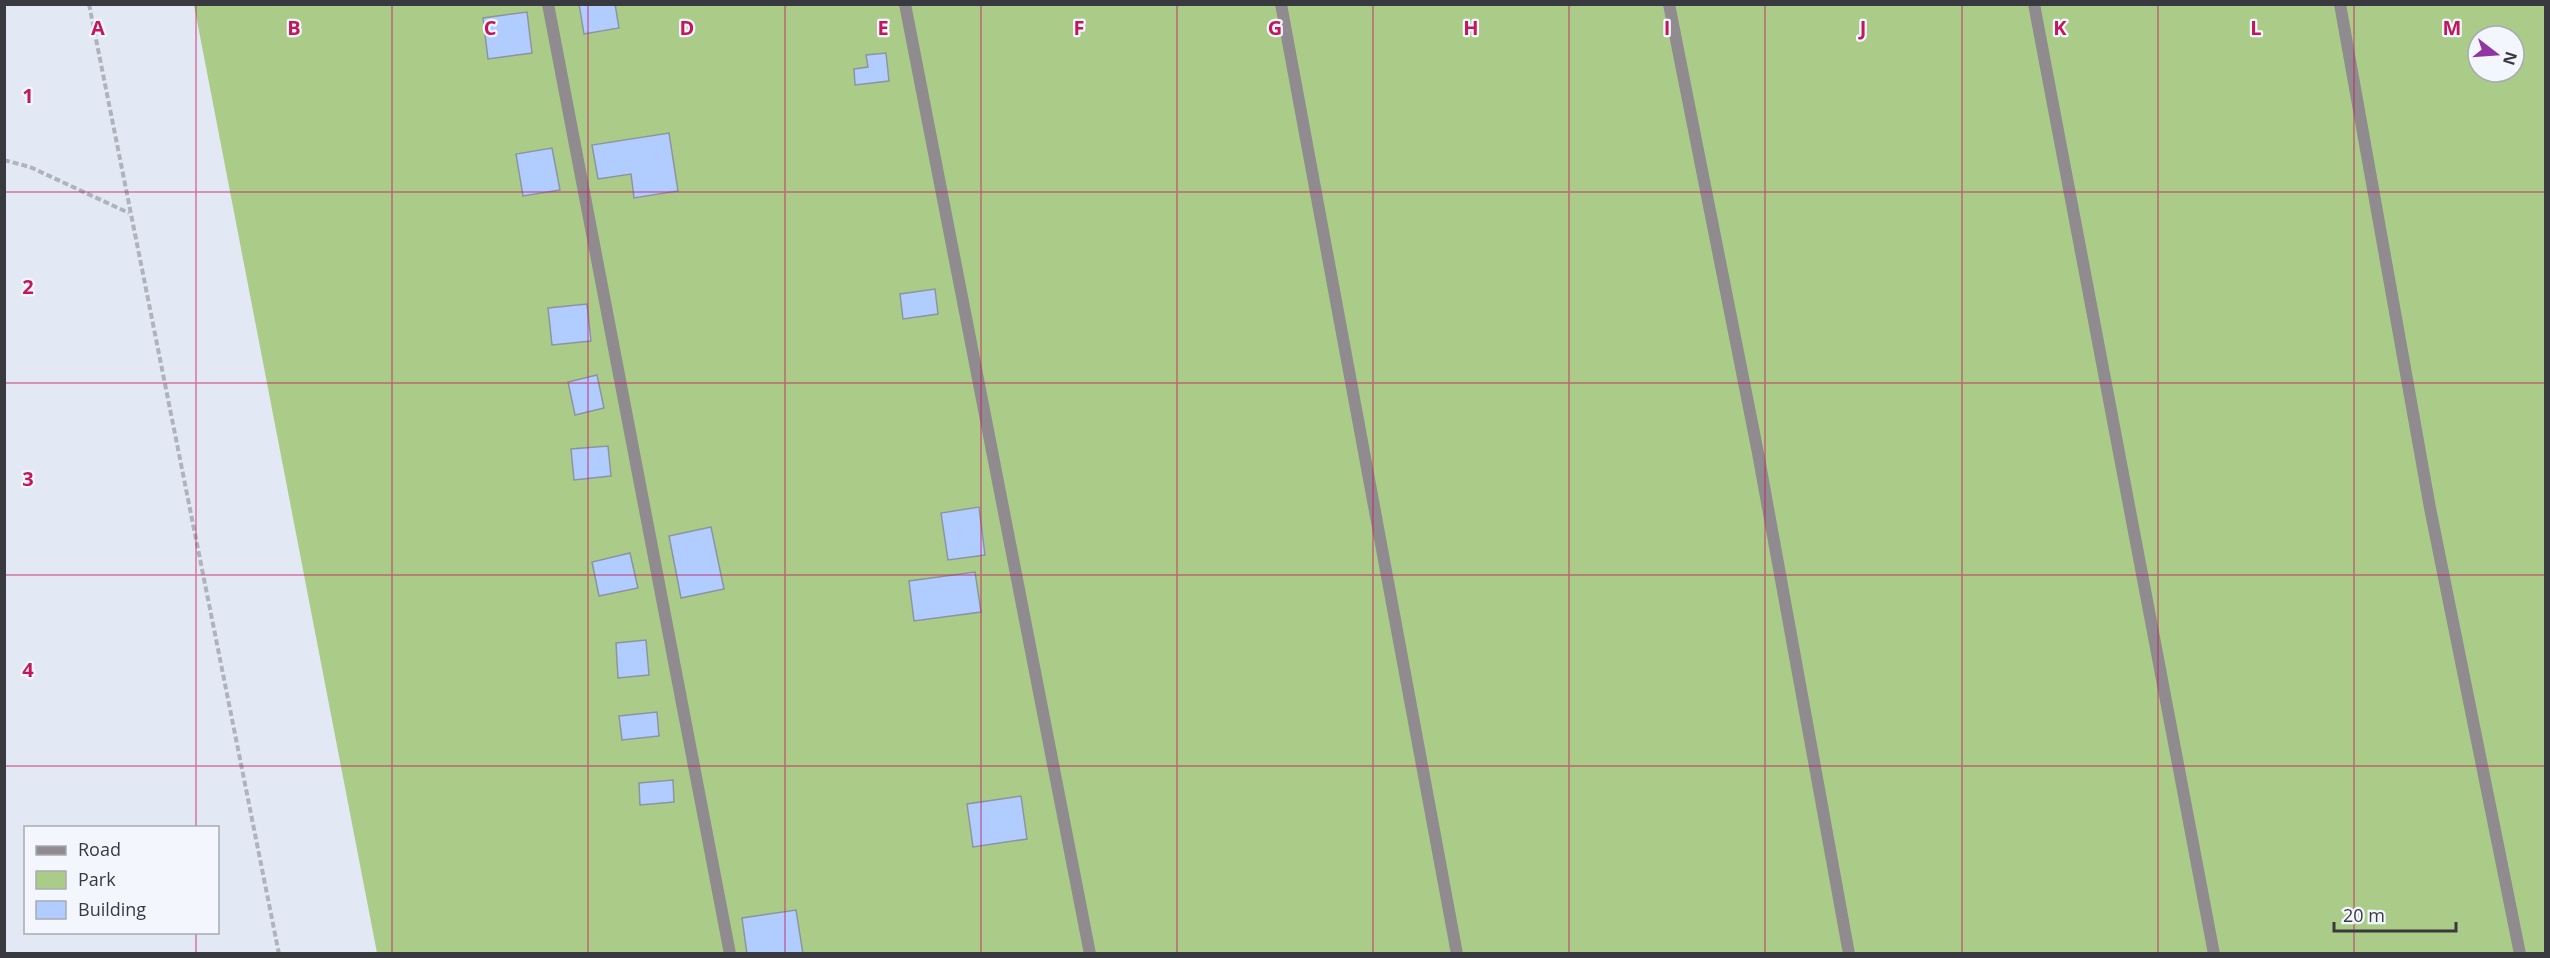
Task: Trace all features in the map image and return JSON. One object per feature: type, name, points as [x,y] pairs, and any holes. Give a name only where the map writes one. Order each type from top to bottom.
[{"type":"street","points":[[548,4],[730,954]]},
{"type":"street","points":[[905,4],[1090,954]]},
{"type":"street","points":[[1281,4],[1457,954]]},
{"type":"street","points":[[1669,4],[1758,453],[1849,954]]},
{"type":"street","points":[[2034,4],[2214,954]]},
{"type":"street","points":[[2340,4],[2430,508],[2520,954]]},
{"type":"path","points":[[90,4],[279,954]]},
{"type":"path","points":[[4,160],[30,167],[130,214]]},
{"type":"green space","points":[[194,5],[2545,5],[2545,953],[377,953]]},
{"type":"building","points":[[579,4],[615,4],[619,28],[584,34]]},
{"type":"building","points":[[527,12],[532,53],[488,59],[483,18]]},
{"type":"building","points":[[886,53],[889,81],[855,85],[854,69],[868,67],[866,55]]},
{"type":"building","points":[[669,133],[678,191],[634,198],[631,174],[598,179],[592,145]]},
{"type":"building","points":[[552,148],[560,190],[523,196],[516,154]]},
{"type":"building","points":[[935,289],[938,314],[903,319],[900,294]]},
{"type":"building","points":[[587,304],[591,341],[552,345],[548,308]]},
{"type":"building","points":[[597,375],[604,408],[575,415],[568,382]]},
{"type":"building","points":[[608,446],[611,476],[574,480],[571,449]]},
{"type":"building","points":[[979,507],[985,555],[948,560],[941,513]]},
{"type":"building","points":[[711,527],[724,589],[681,598],[669,536]]},
{"type":"building","points":[[630,553],[638,588],[599,596],[592,562]]},
{"type":"building","points":[[975,572],[981,612],[914,621],[909,581]]},
{"type":"building","points":[[646,640],[649,675],[618,678],[616,643]]},
{"type":"building","points":[[657,712],[659,736],[622,740],[619,716]]},
{"type":"building","points":[[673,780],[674,802],[640,805],[639,783]]},
{"type":"building","points":[[1021,796],[1027,839],[973,847],[967,804]]},
{"type":"building","points":[[796,910],[803,954],[747,954],[742,918]]}]
